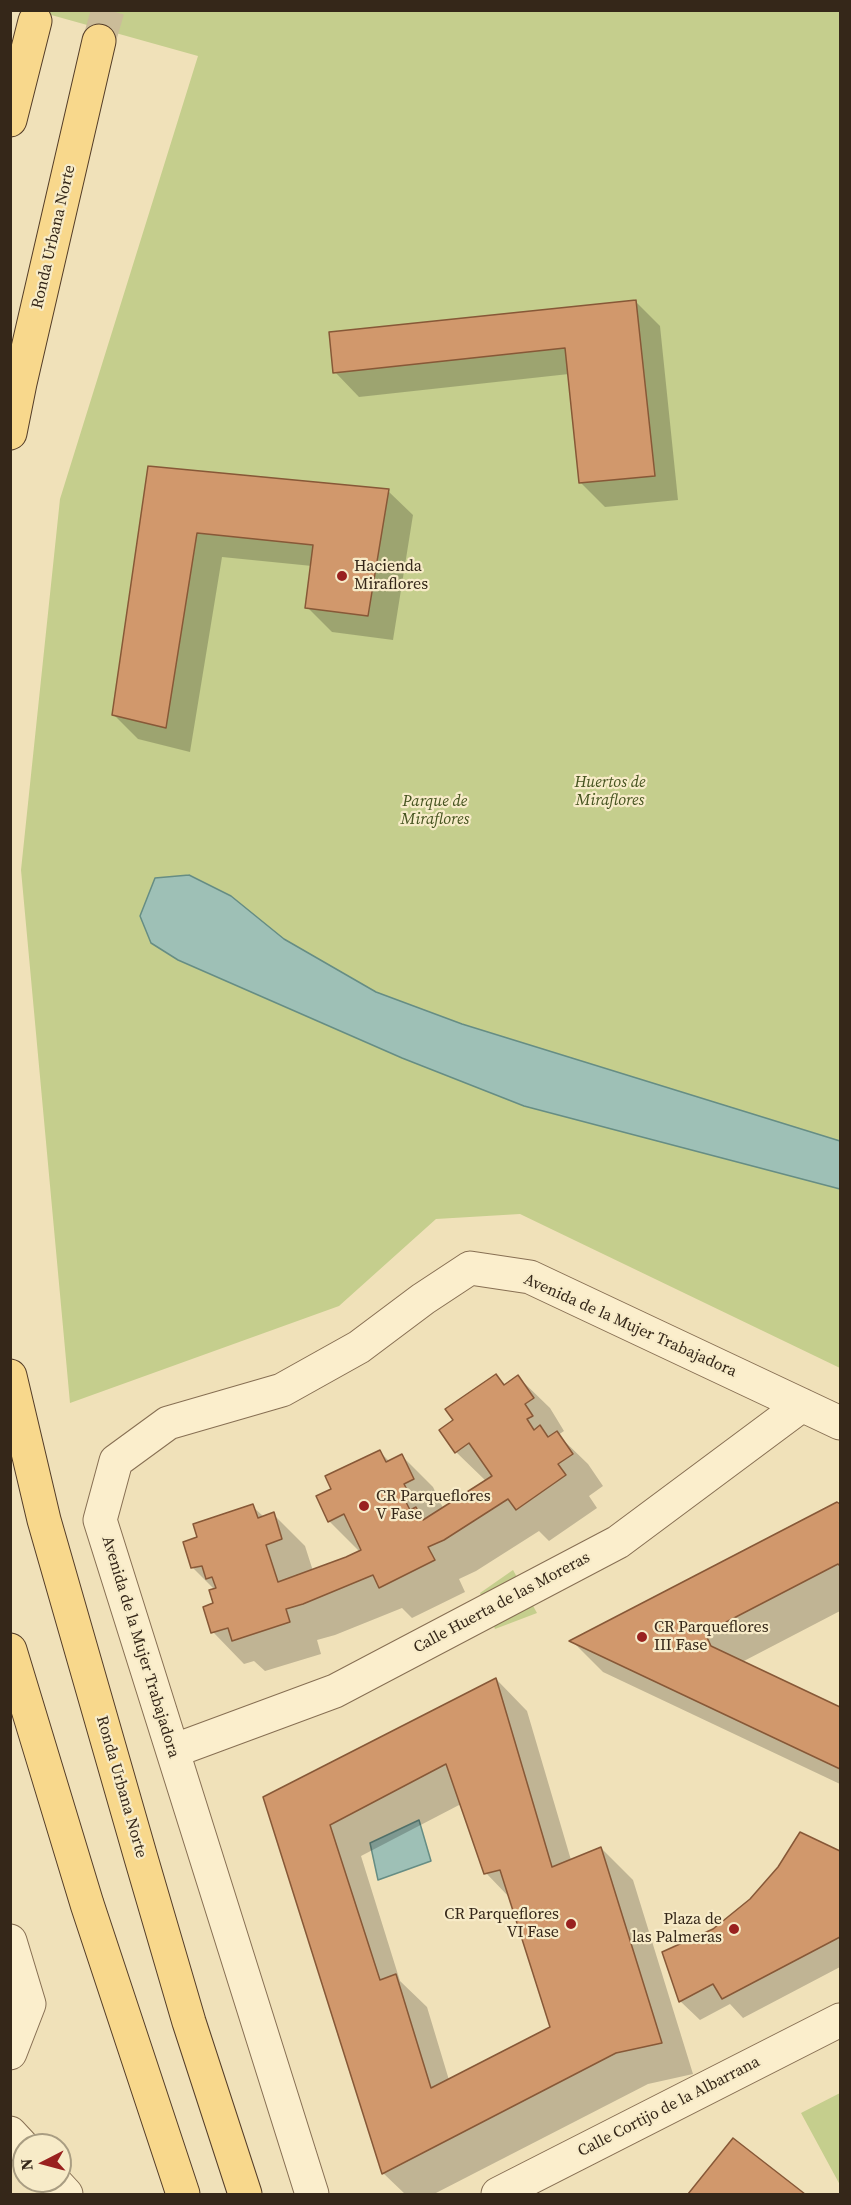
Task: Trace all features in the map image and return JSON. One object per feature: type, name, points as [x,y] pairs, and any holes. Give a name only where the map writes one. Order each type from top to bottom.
[{"type":"main road","points":[[10,120],[35,21]]},
{"type":"main road","name":"Ronda Urbana Norte","points":[[10,433],[99,41]]},
{"type":"main road","name":"Ronda Urbana Norte","points":[[10,1376],[44,1520],[141,1858],[189,2022],[245,2194]]},
{"type":"main road","points":[[10,1650],[87,1904],[183,2194]]},
{"type":"street","name":"Avenida de la Mujer Trabajadora","points":[[312,2194],[100,1520],[116,1461],[168,1424],[282,1390],[359,1347],[423,1299],[470,1268],[530,1277],[840,1423]]},
{"type":"street","name":"Calle Huerta de las Moreras","points":[[173,1751],[335,1691],[618,1542],[802,1405]]},
{"type":"street","points":[[10,1941],[29,2004],[10,2053]]},
{"type":"street","name":"Calle Cortijo de la Albarrana","points":[[498,2194],[840,2020]]},
{"type":"green space","name":"Parque de Miraflores","points":[[37,11],[840,11],[840,1368],[520,1214],[436,1219],[339,1306],[70,1403],[21,870],[60,499],[198,56]]},
{"type":"green space","points":[[513,1570],[537,1613],[495,1629],[480,1593]]},
{"type":"green space","points":[[840,2093],[840,2185],[801,2113]]},
{"type":"water","points":[[189,875],[231,896],[284,939],[376,992],[462,1024],[840,1141],[840,1189],[524,1106],[402,1058],[178,960],[151,943],[140,916],[155,878]]},
{"type":"water","points":[[419,1820],[431,1861],[378,1880],[370,1843]]},
{"type":"building","points":[[636,300],[655,476],[579,483],[565,348],[333,373],[329,332]]},
{"type":"building","name":"Hacienda Miraflores","points":[[148,466],[389,489],[368,616],[305,608],[313,545],[197,533],[166,728],[112,715]]},
{"type":"building","name":"CR Parqueflores V Fase","points":[[496,1374],[504,1385],[518,1375],[534,1398],[525,1404],[533,1416],[527,1419],[534,1430],[540,1425],[548,1437],[557,1431],[573,1454],[558,1464],[566,1475],[516,1510],[508,1499],[444,1540],[428,1547],[435,1560],[379,1588],[373,1575],[286,1609],[290,1622],[232,1641],[228,1628],[211,1633],[203,1607],[213,1603],[209,1590],[216,1588],[212,1577],[206,1579],[202,1566],[191,1568],[183,1542],[197,1537],[193,1524],[253,1504],[258,1518],[274,1512],[282,1539],[266,1545],[278,1582],[346,1557],[361,1550],[344,1514],[328,1522],[316,1496],[331,1489],[325,1476],[380,1450],[386,1462],[402,1454],[414,1479],[404,1484],[411,1497],[405,1500],[410,1510],[416,1507],[423,1520],[492,1476],[469,1443],[455,1453],[439,1430],[453,1420],[445,1409]]},
{"type":"building","name":"CR Parqueflores III Fase","points":[[837,1502],[840,1504],[840,1566],[838,1564],[705,1633],[711,1646],[840,1707],[840,1769],[569,1641]]},
{"type":"building","name":"CR Parqueflores VI Fase","points":[[496,1678],[552,1867],[601,1847],[662,2043],[616,2053],[382,2174],[263,1797]],"holes":[[[446,1764],[484,1874],[500,1870],[550,2027],[431,2088],[396,1974],[380,1980],[330,1825]]]},
{"type":"building","points":[[800,1832],[840,1851],[840,1937],[722,1999],[713,1984],[679,2002],[662,1952],[713,1929],[750,1899],[778,1867]]},
{"type":"building","points":[[733,2138],[805,2194],[688,2194]]},
{"type":"tunnel","points":[[99,41],[108,10]]},
{"type":"place","name":"Hacienda Miraflores","points":[[342,576]]},
{"type":"place","name":"CR Parqueflores V Fase","points":[[364,1506]]},
{"type":"place","name":"CR Parqueflores III Fase","points":[[642,1637]]},
{"type":"place","name":"CR Parqueflores VI Fase","points":[[571,1924]]},
{"type":"place","name":"Plaza de las Palmeras","points":[[734,1929]]},
{"type":"park label","name":"Huertos de Miraflores","points":[[610,792]]}]
